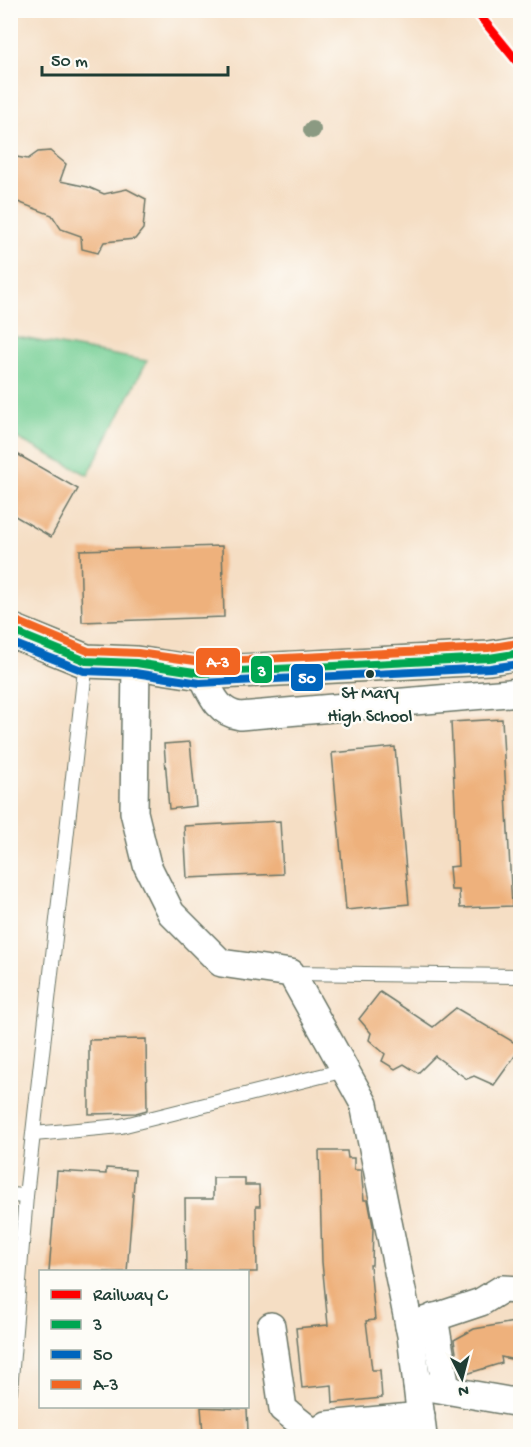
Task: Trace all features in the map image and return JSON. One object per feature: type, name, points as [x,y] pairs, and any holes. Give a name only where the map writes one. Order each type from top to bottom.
[{"type":"main road","points":[[10,630],[86,661],[136,663],[201,673],[489,658],[520,653]]},
{"type":"street","points":[[136,663],[134,812],[147,865],[171,913],[221,963],[291,973],[364,1104],[409,1326],[422,1426],[327,1425],[315,1436],[283,1409],[271,1326]]},
{"type":"street","points":[[201,673],[219,708],[229,715],[240,716],[520,692]]},
{"type":"street","points":[[409,1326],[481,1302],[502,1289],[520,1290]]},
{"type":"street","points":[[434,1317],[446,1389]]},
{"type":"street","points":[[417,1385],[520,1403]]},
{"type":"lane","points":[[10,1391],[26,1196],[86,661]]},
{"type":"lane","points":[[291,973],[520,976]]},
{"type":"lane","points":[[34,1134],[121,1126],[345,1070]]},
{"type":"lane","points":[[10,1195],[26,1196]]},
{"type":"green space","points":[[11,336],[147,361],[88,475],[11,435]]},
{"type":"building","points":[[50,151],[66,164],[60,181],[88,187],[104,194],[127,189],[146,199],[143,229],[135,239],[104,242],[98,253],[82,249],[81,236],[61,229],[52,215],[10,199],[10,156],[28,159],[38,152]]},
{"type":"building","points":[[10,450],[78,489],[51,537],[10,513]]},
{"type":"building","points":[[222,546],[224,617],[82,622],[80,550]]},
{"type":"building","points":[[502,719],[512,906],[460,908],[459,890],[451,890],[449,867],[458,866],[451,722]]},
{"type":"building","points":[[190,742],[196,806],[169,809],[164,744]]},
{"type":"building","points":[[395,747],[409,904],[346,910],[332,753]]},
{"type":"building","points":[[280,821],[283,874],[187,878],[184,826]]},
{"type":"building","points":[[380,992],[433,1027],[456,1008],[520,1046],[520,1049],[494,1085],[474,1076],[467,1079],[435,1056],[418,1073],[404,1064],[395,1069],[382,1061],[385,1054],[369,1040],[371,1033],[359,1019]]},
{"type":"building","points":[[146,1039],[147,1110],[136,1113],[89,1114],[89,1040]]},
{"type":"building","points":[[319,1151],[347,1151],[348,1158],[354,1158],[354,1170],[361,1170],[364,1200],[368,1200],[373,1226],[372,1265],[370,1265],[375,1320],[366,1321],[372,1370],[380,1370],[382,1398],[333,1403],[332,1385],[302,1388],[296,1328],[328,1325],[322,1262]]},
{"type":"building","points":[[106,1168],[135,1170],[127,1270],[49,1270],[57,1171],[106,1174]]},
{"type":"building","points":[[213,1178],[245,1178],[245,1185],[259,1185],[260,1206],[256,1206],[257,1272],[186,1270],[185,1199],[213,1199]]},
{"type":"building","points":[[520,1321],[520,1361],[501,1357],[502,1363],[463,1375],[458,1365],[454,1340],[474,1329]]},
{"type":"building","points":[[201,1408],[247,1409],[248,1431],[203,1434]]},
{"type":"railway","points":[[443,10],[451,18]]},
{"type":"rail line","name":"C","points":[[475,10],[520,65]]},
{"type":"transit line","name":"A-3","points":[[14,620],[88,651],[138,653],[202,662],[488,648],[518,643]]},
{"type":"transit line","name":"3","points":[[10,630],[86,661],[136,663],[201,673],[489,658],[520,653]]},
{"type":"transit line","name":"50","points":[[10,642],[84,671],[135,673],[200,683],[490,668],[520,664]]},
{"type":"place","name":"St Mary High School","points":[[370,674]]}]
